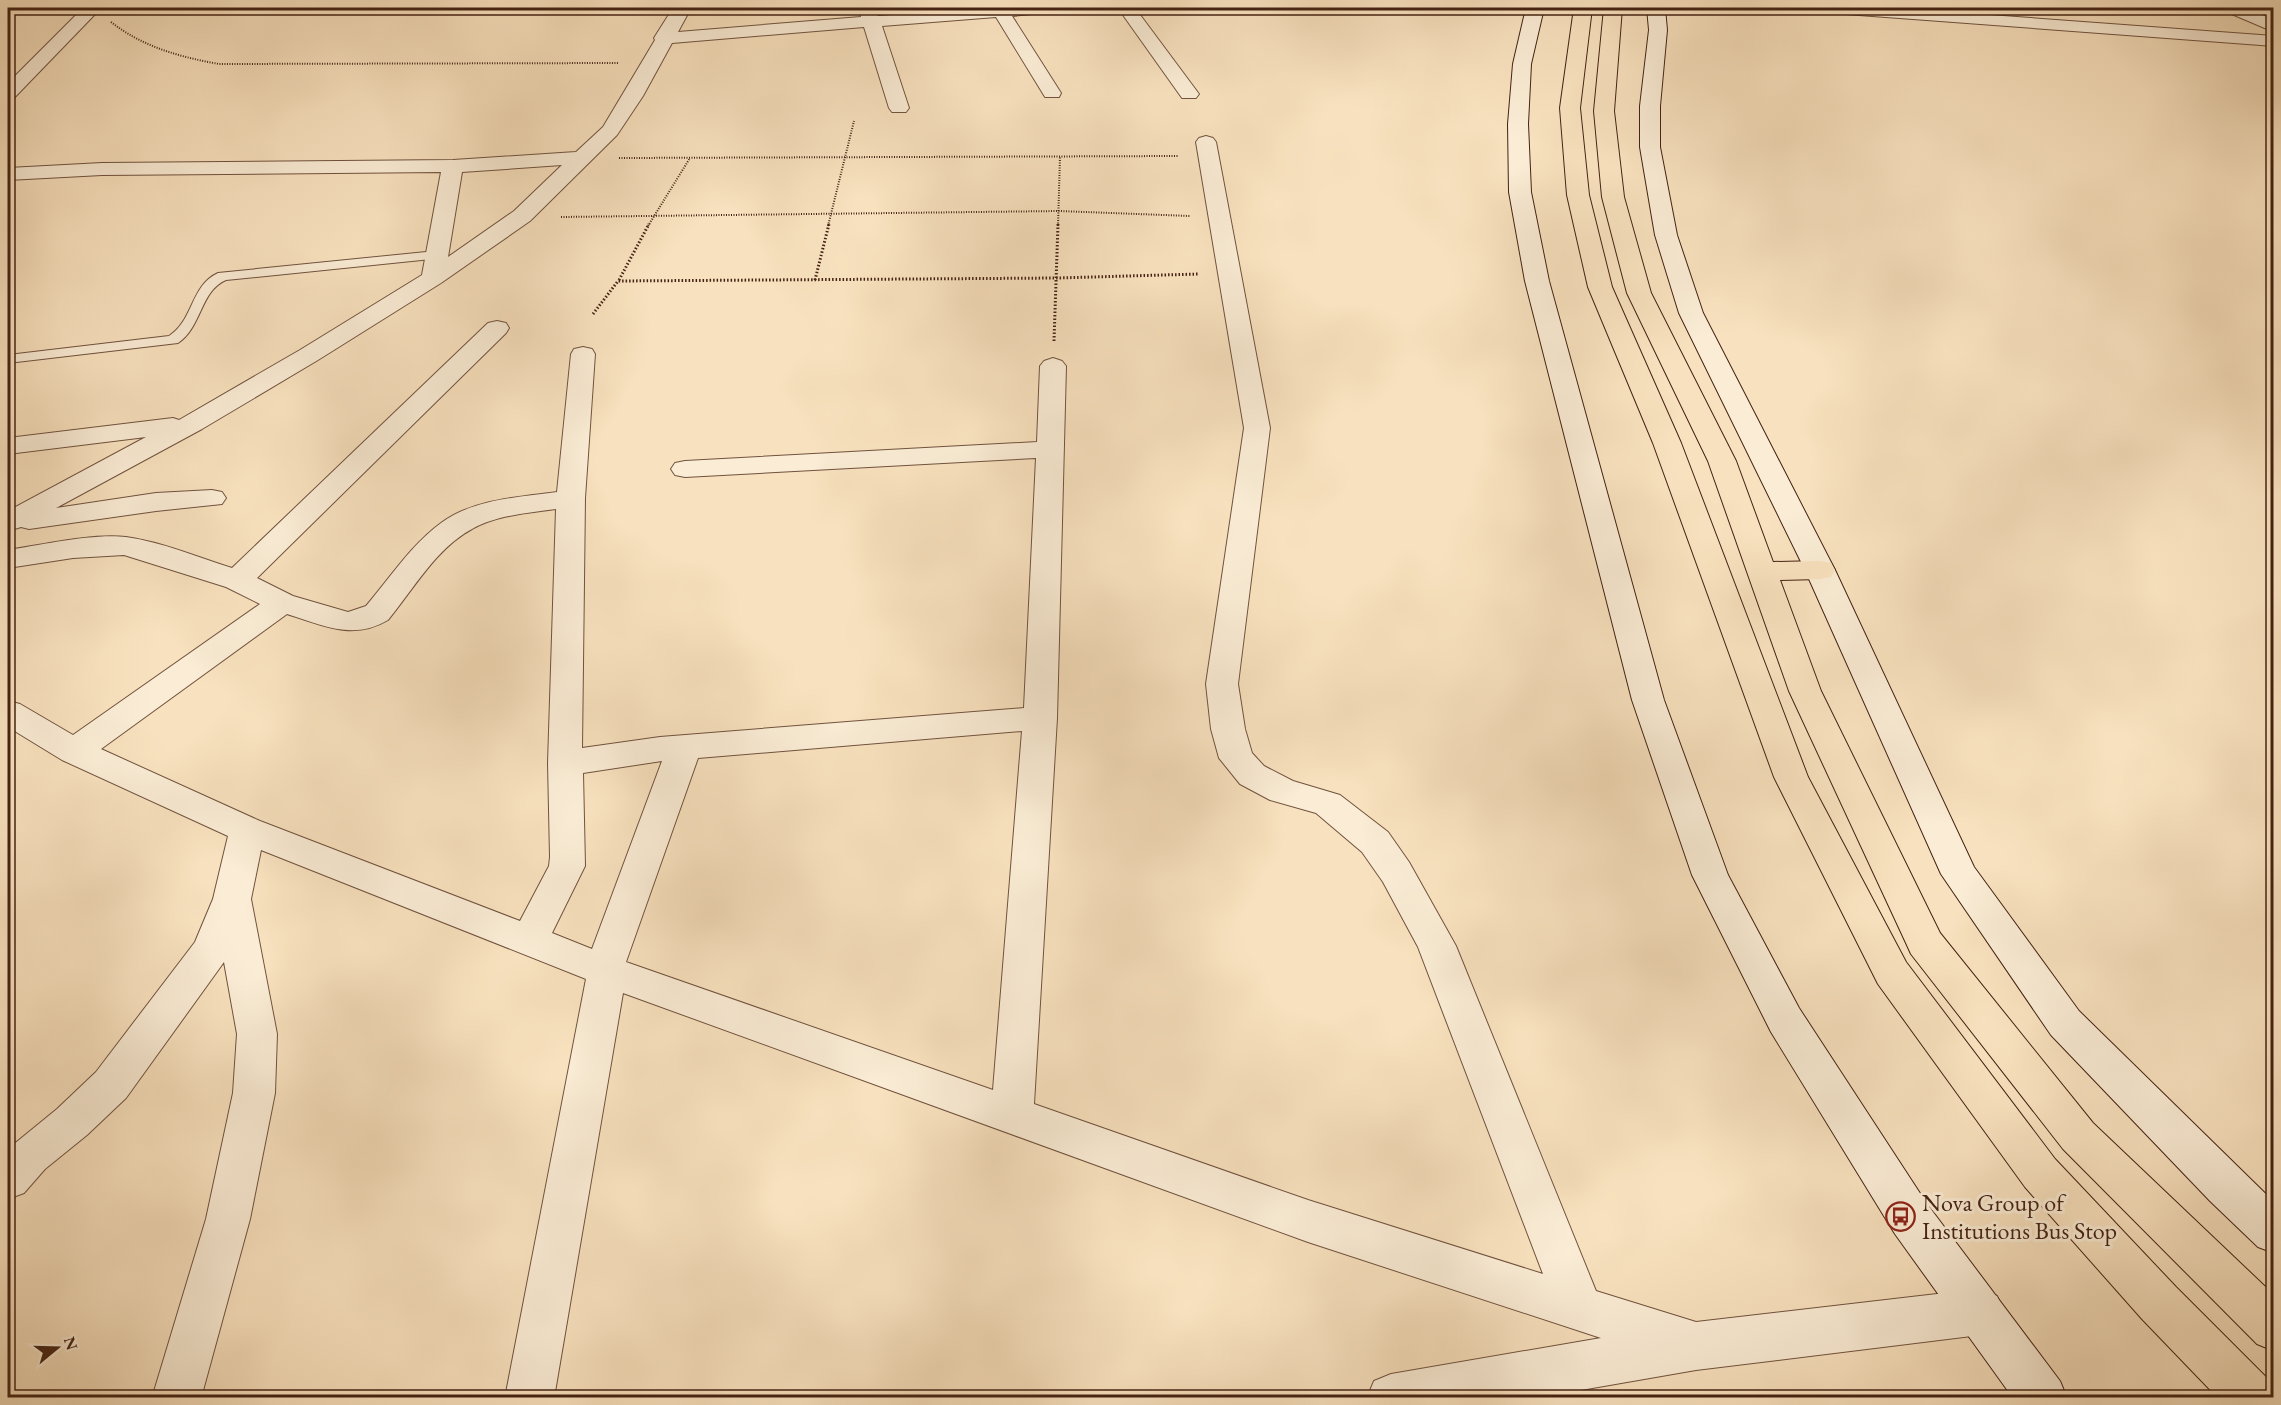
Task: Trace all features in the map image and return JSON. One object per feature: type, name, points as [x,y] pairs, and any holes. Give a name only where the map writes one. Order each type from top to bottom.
[{"type":"highway","points":[[1583,8],[1570,108],[1578,195],[1600,287],[1667,443],[1791,777],[1892,973],[2033,1163],[2158,1303],[2253,1398]]},
{"type":"highway","points":[[1613,8],[1604,111],[1614,197],[1639,293],[1722,461],[1806,692],[1925,943],[2078,1136],[2274,1328]]},
{"type":"highway","points":[[1762,571],[1820,570]]},
{"type":"street","points":[[8,523],[193,423],[434,267],[522,216],[610,131],[633,96],[663,38],[682,8]]},
{"type":"street","points":[[663,38],[868,14],[1046,8]]},
{"type":"street","points":[[1127,8],[1188,94]]},
{"type":"street","points":[[1535,8],[1522,64],[1518,124],[1520,192],[1537,281],[1648,700],[1710,875],[1785,1020],[1911,1219],[2043,1398]]},
{"type":"street","points":[[1656,8],[1658,30],[1650,106],[1650,147],[1666,235],[1691,313],[1820,570],[1959,874],[2065,1023],[2226,1187],[2274,1232]]},
{"type":"street","points":[[1832,8],[2274,41]]},
{"type":"street","points":[[2003,8],[2028,21]]},
{"type":"street","points":[[2233,8],[2274,27]]},
{"type":"street","points":[[1000,9],[1052,93]]},
{"type":"street","points":[[8,93],[98,11]]},
{"type":"street","points":[[2130,13],[2171,34]]},
{"type":"street","points":[[868,14],[899,108]]},
{"type":"street","points":[[1208,149],[1257,428],[1222,684],[1228,729],[1236,758],[1252,775],[1282,791],[1328,804],[1375,842],[1396,872],[1437,946],[1580,1309]]},
{"type":"street","points":[[8,174],[91,170],[453,166],[583,158]]},
{"type":"street","points":[[434,267],[453,166]]},
{"type":"street","points":[[237,580],[497,328]]},
{"type":"street","points":[[529,941],[567,866],[565,763],[571,498],[583,354]]},
{"type":"street","points":[[1012,1116],[1040,718],[1053,366]]},
{"type":"street","points":[[8,446],[193,423]]},
{"type":"street","points":[[685,469],[1049,449]]},
{"type":"street","points":[[8,523],[156,501],[212,498]]},
{"type":"street","points":[[8,559],[73,549],[124,546],[148,551],[237,580],[282,603],[348,622],[369,618],[377,613],[448,533],[462,522],[488,513],[571,498]]},
{"type":"street","points":[[74,751],[282,603]]},
{"type":"street","points":[[8,712],[74,751],[247,830],[606,971],[1308,1221],[1696,1346]]},
{"type":"street","points":[[565,763],[684,748],[1040,718]]},
{"type":"street","points":[[529,1398],[606,971],[684,748]]},
{"type":"street","points":[[8,1179],[30,1155],[72,1122],[111,1085],[211,950],[232,899],[247,830]]},
{"type":"street","points":[[176,1398],[228,1219],[254,1093],[257,1034],[232,899]]},
{"type":"street","points":[[1391,1398],[1696,1346],[1980,1312]]},
{"type":"lane","points":[[8,359],[173,340],[184,333],[210,281],[223,276],[434,267]]},
{"type":"path","points":[[98,11],[124,33],[143,44],[219,64],[651,62]]},
{"type":"path","points":[[815,280],[854,122]]},
{"type":"path","points":[[583,158],[1060,156],[1208,149]]},
{"type":"path","points":[[1053,366],[1060,156]]},
{"type":"path","points":[[593,314],[618,281],[653,217],[690,158]]},
{"type":"path","points":[[522,216],[653,217],[1059,211],[1220,217]]},
{"type":"path","points":[[618,281],[1057,278],[1230,273]]},
{"type":"place","name":"Nova Group of Institutions Bus Stop","points":[[1901,1217]]}]
